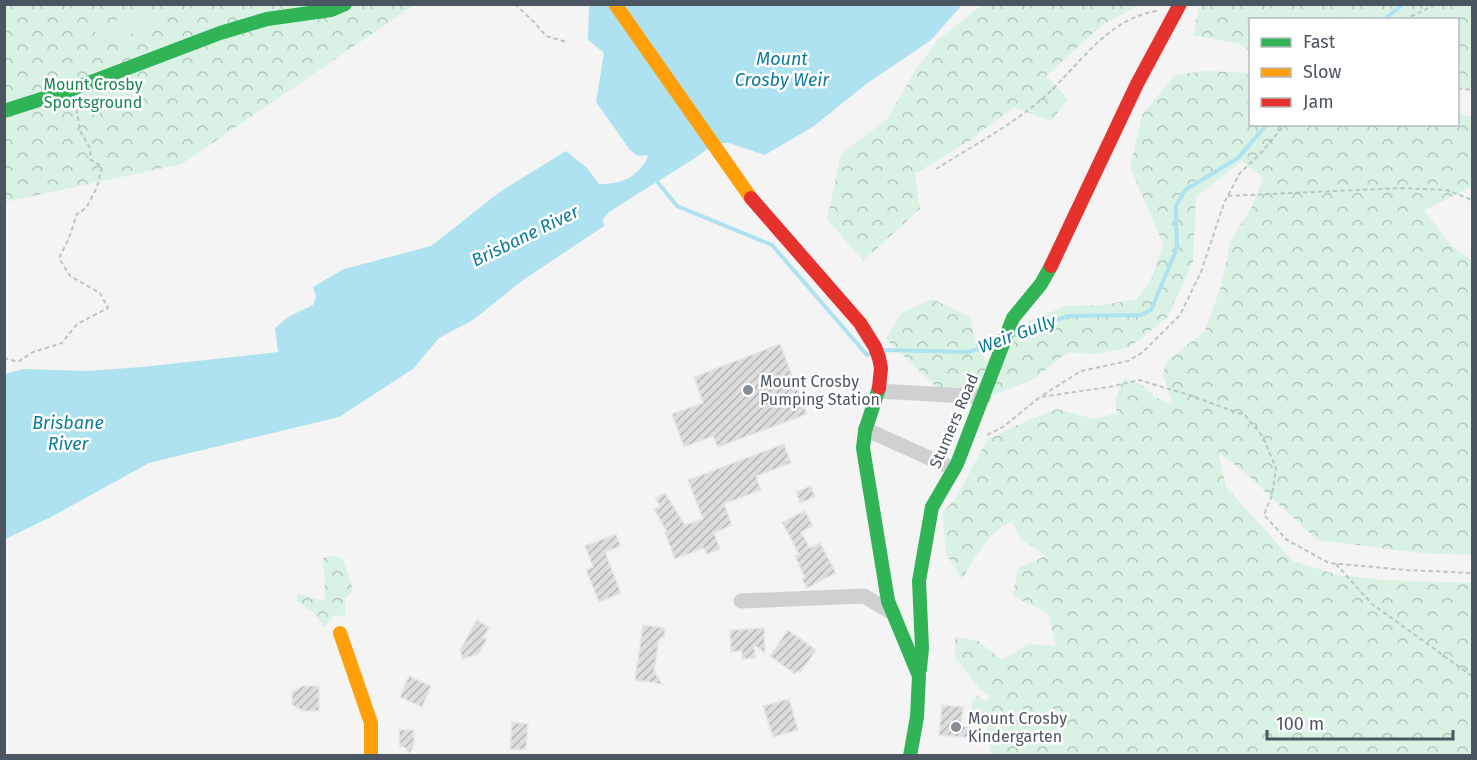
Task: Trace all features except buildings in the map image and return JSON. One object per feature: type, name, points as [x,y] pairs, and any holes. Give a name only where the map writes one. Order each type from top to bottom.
[{"type":"street","points":[[4,111],[70,90],[220,33],[267,19],[331,10],[345,4]]},
{"type":"street","name":"Stumers Road","points":[[615,4],[756,206],[860,324],[874,344],[880,359],[881,375],[865,429],[863,448],[888,601],[919,676]]},
{"type":"street","name":"Stumers Road","points":[[910,756],[917,717],[922,648],[919,581],[932,507],[954,469],[1013,318],[1041,284],[1062,245],[1137,84],[1180,4]]},
{"type":"street","points":[[878,391],[984,397]]},
{"type":"street","points":[[865,429],[954,469]]},
{"type":"street","points":[[741,601],[864,596],[893,613]]},
{"type":"street","points":[[340,633],[371,723],[371,756]]},
{"type":"path","points":[[515,4],[534,21],[546,36],[567,42]]},
{"type":"path","points":[[1408,18],[1437,4]]},
{"type":"path","points":[[936,170],[1035,105],[1062,81],[1091,49],[1119,25],[1144,13],[1158,11],[1173,18]]},
{"type":"path","points":[[4,358],[18,362],[33,352],[62,343],[77,324],[108,308],[100,293],[70,276],[59,258],[69,238],[76,214],[86,208],[92,200],[102,167],[91,160],[90,148],[80,131],[78,110],[70,90]]},
{"type":"path","points":[[969,433],[989,435],[1003,427],[1040,397],[1081,371],[1100,365],[1128,361],[1143,352],[1161,335],[1180,315],[1201,272],[1213,232],[1240,173],[1262,152],[1283,126]]},
{"type":"path","points":[[1228,196],[1400,188],[1447,190],[1473,200]]},
{"type":"path","points":[[1040,397],[1109,387],[1139,380],[1246,416],[1263,437],[1276,468],[1272,495],[1264,514],[1287,540],[1329,563],[1473,573]]},
{"type":"path","points":[[1336,563],[1372,604],[1473,676]]},
{"type":"green space","name":"Mount Crosby Sportsground","points":[[4,5],[414,5],[182,164],[5,202]]},
{"type":"green space","points":[[982,5],[1139,5],[1102,25],[1046,76],[1068,99],[1051,121],[1014,107],[969,141],[915,174],[920,209],[863,261],[827,219],[841,154],[887,119],[915,71],[938,40]]},
{"type":"green space","points":[[1199,5],[1472,5],[1472,90],[1459,87],[1459,18],[1249,18],[1249,51],[1240,44],[1194,35]]},
{"type":"green space","points":[[147,11],[152,28],[99,44],[94,27]]},
{"type":"green space","points":[[1206,71],[1249,73],[1249,126],[1459,126],[1459,114],[1472,117],[1472,187],[1424,210],[1451,245],[1472,261],[1472,555],[1420,553],[1317,540],[1244,472],[1218,452],[1226,487],[1293,561],[1338,575],[1383,580],[1472,583],[1472,755],[991,755],[986,726],[975,719],[971,703],[977,696],[986,701],[990,696],[978,687],[955,657],[955,637],[978,641],[1002,660],[1028,644],[1056,646],[1048,613],[1013,596],[1018,568],[1046,556],[1021,539],[1012,522],[989,538],[962,579],[946,554],[942,513],[956,498],[987,440],[1017,425],[1057,409],[1094,419],[1117,413],[1115,400],[1124,378],[1141,384],[1155,397],[1173,405],[1163,375],[1166,362],[1205,331],[1221,286],[1231,240],[1253,205],[1263,178],[1242,161],[1196,197],[1193,262],[1167,318],[1128,348],[1094,354],[1068,352],[1032,380],[958,408],[886,339],[901,313],[932,299],[970,317],[976,341],[986,362],[1022,324],[1066,306],[1103,305],[1137,299],[1151,280],[1163,244],[1130,167],[1142,115],[1175,75]]},
{"type":"green space","points":[[332,556],[341,558],[344,562],[353,590],[345,599],[345,616],[334,615],[324,627],[313,612],[297,601],[297,593],[323,601],[326,597],[323,558]]},
{"type":"water","name":"Brisbane River","points":[[589,5],[962,5],[931,40],[865,85],[814,126],[765,155],[729,143],[716,143],[609,212],[603,219],[604,226],[523,280],[473,320],[439,338],[413,369],[339,417],[149,463],[51,517],[5,539],[5,374],[23,369],[87,371],[142,367],[278,352],[275,328],[288,317],[313,305],[316,297],[313,287],[344,269],[431,246],[501,191],[566,151],[587,168],[599,184],[615,183],[634,175],[648,157],[638,156],[630,150],[596,102],[604,53],[588,40]]},
{"type":"waterway","name":"Weir Gully","points":[[1386,18],[1403,4]]},
{"type":"waterway","name":"Weir Gully","points":[[1015,335],[1068,316],[1141,315],[1151,310],[1177,248],[1176,206],[1185,190],[1238,158],[1265,126]]},
{"type":"waterway","name":"Weir Gully","points":[[655,179],[677,206],[772,245],[867,355],[870,354]]},
{"type":"waterway","name":"Weir Gully","points":[[883,350],[969,352],[997,342]]},
{"type":"traffic: fast","points":[[4,111],[70,90],[220,33],[267,19],[331,10],[345,4]]},
{"type":"traffic: fast","points":[[920,669],[922,648],[919,581],[932,507],[957,464],[1013,318],[1041,284],[1051,266]]},
{"type":"traffic: fast","points":[[879,388],[865,431],[863,448],[888,601],[919,676],[917,717],[910,756]]},
{"type":"traffic: slow","points":[[615,4],[751,198]]},
{"type":"traffic: slow","points":[[340,633],[371,723],[371,756]]},
{"type":"traffic: jam","points":[[1051,266],[1137,84],[1180,4]]},
{"type":"traffic: jam","points":[[751,198],[860,323],[879,358],[881,368],[879,388]]},
{"type":"place","name":"Mount Crosby Pumping Station","points":[[748,390]]},
{"type":"place","name":"Mount Crosby Kindergarten","points":[[956,727]]},
{"type":"water label","name":"Mount Crosby Weir","points":[[782,69]]}]
